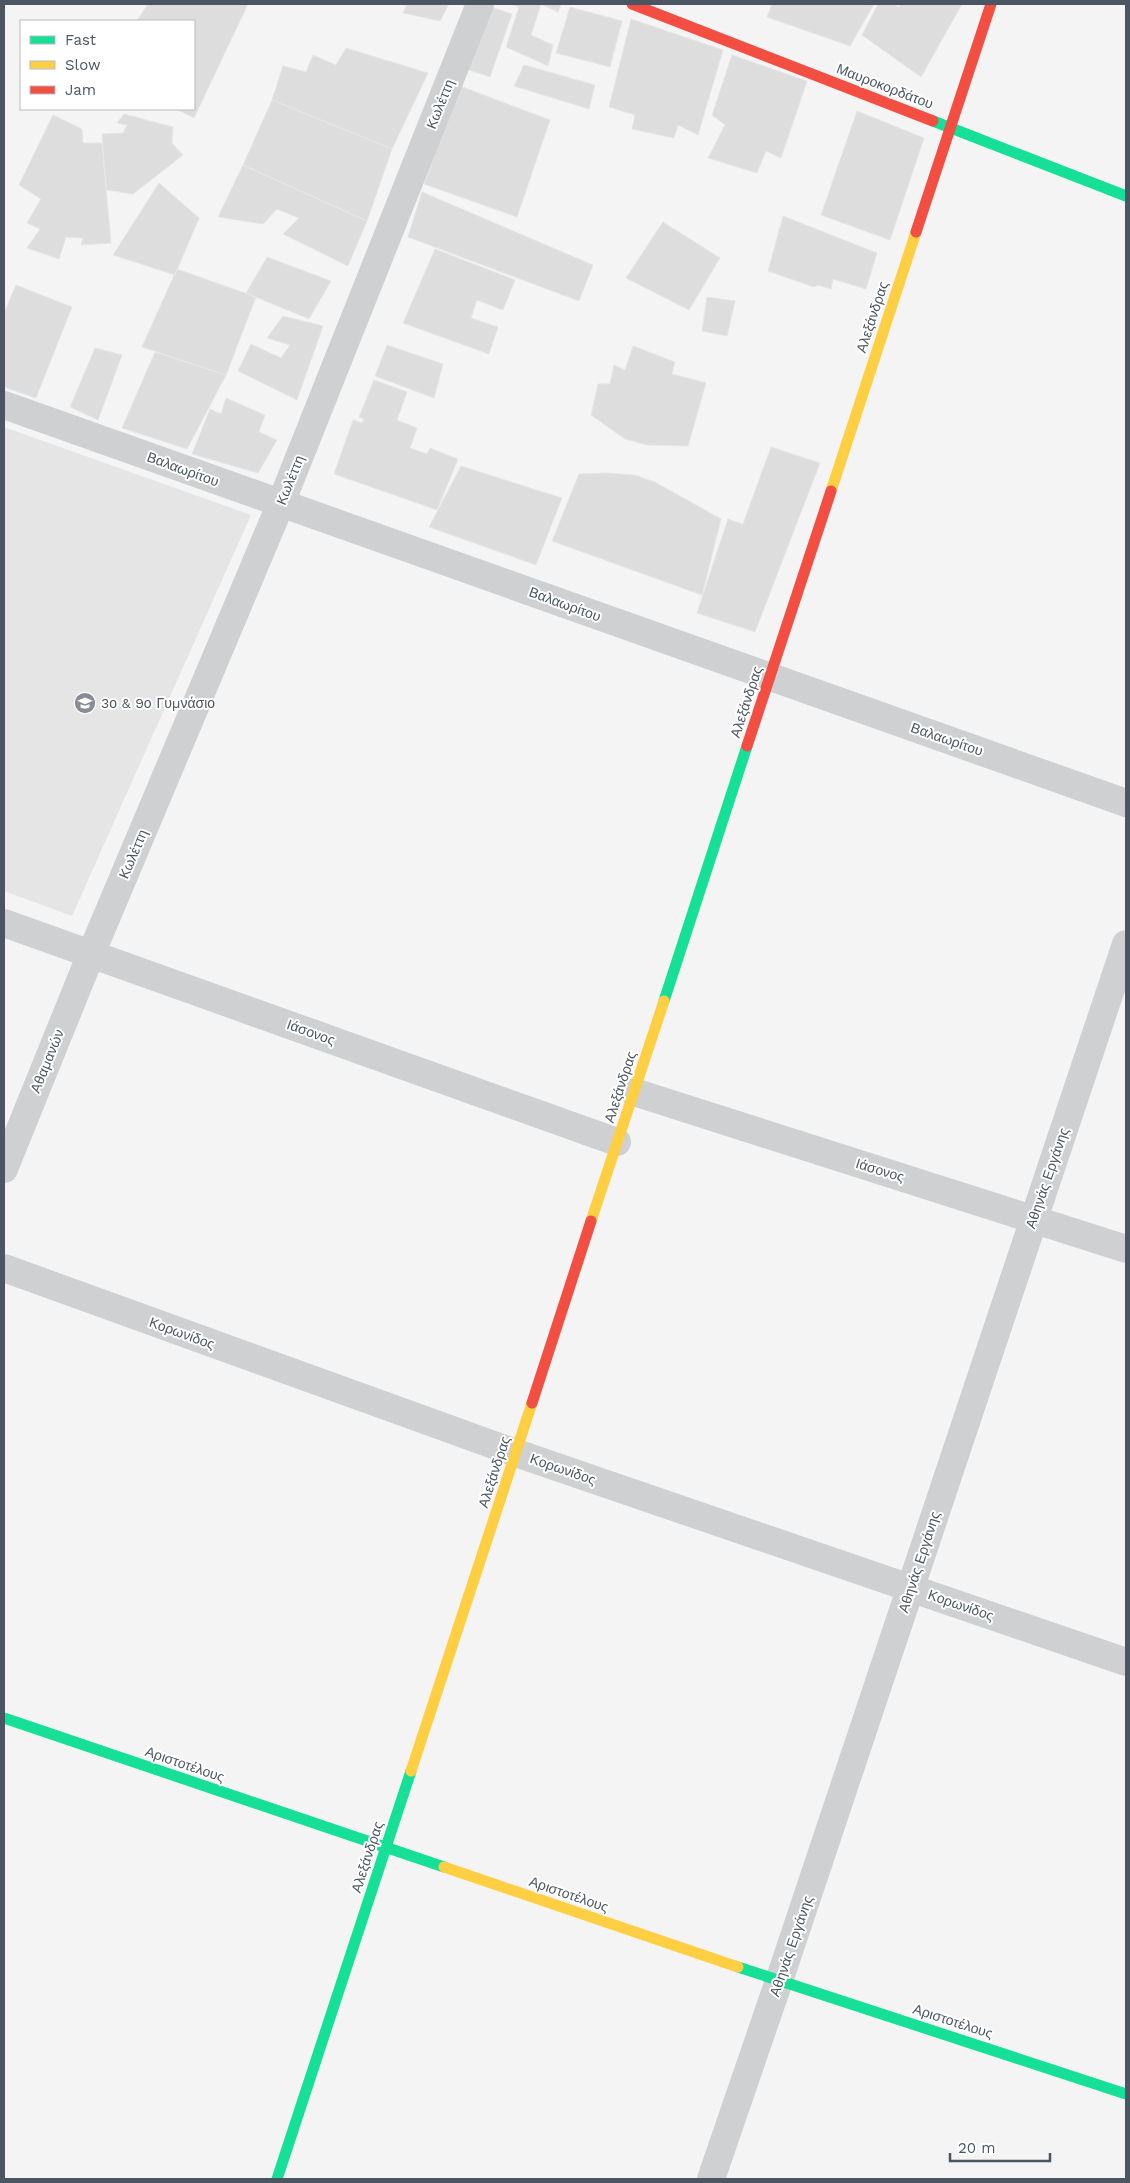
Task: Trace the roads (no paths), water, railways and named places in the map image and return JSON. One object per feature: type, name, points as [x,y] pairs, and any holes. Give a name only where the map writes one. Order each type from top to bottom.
[{"type":"street","name":"Κωλέττη","points":[[91,954],[281,504],[480,4]]},
{"type":"street","name":"Μαυροκορδάτου","points":[[632,4],[1126,196]]},
{"type":"street","name":"Αλεξάνδρας","points":[[277,2179],[991,4]]},
{"type":"street","name":"Βαλαωρίτου","points":[[4,405],[1126,803]]},
{"type":"street","name":"Ιάσονος","points":[[4,923],[617,1142]]},
{"type":"street","name":"Αθηνάς Εργάνης","points":[[711,2179],[1126,944]]},
{"type":"street","name":"Αθαμανών","points":[[4,1169],[91,954]]},
{"type":"street","name":"Ιάσονος","points":[[634,1092],[1034,1218],[1126,1249]]},
{"type":"street","name":"Κορωνίδος","points":[[4,1268],[516,1453],[1126,1662]]},
{"type":"street","name":"Αριστοτέλους","points":[[4,1718],[779,1981],[1126,2094]]},
{"type":"place","name":"3ο & 9ο Γυμνάσιο","points":[[85,703]]}]
